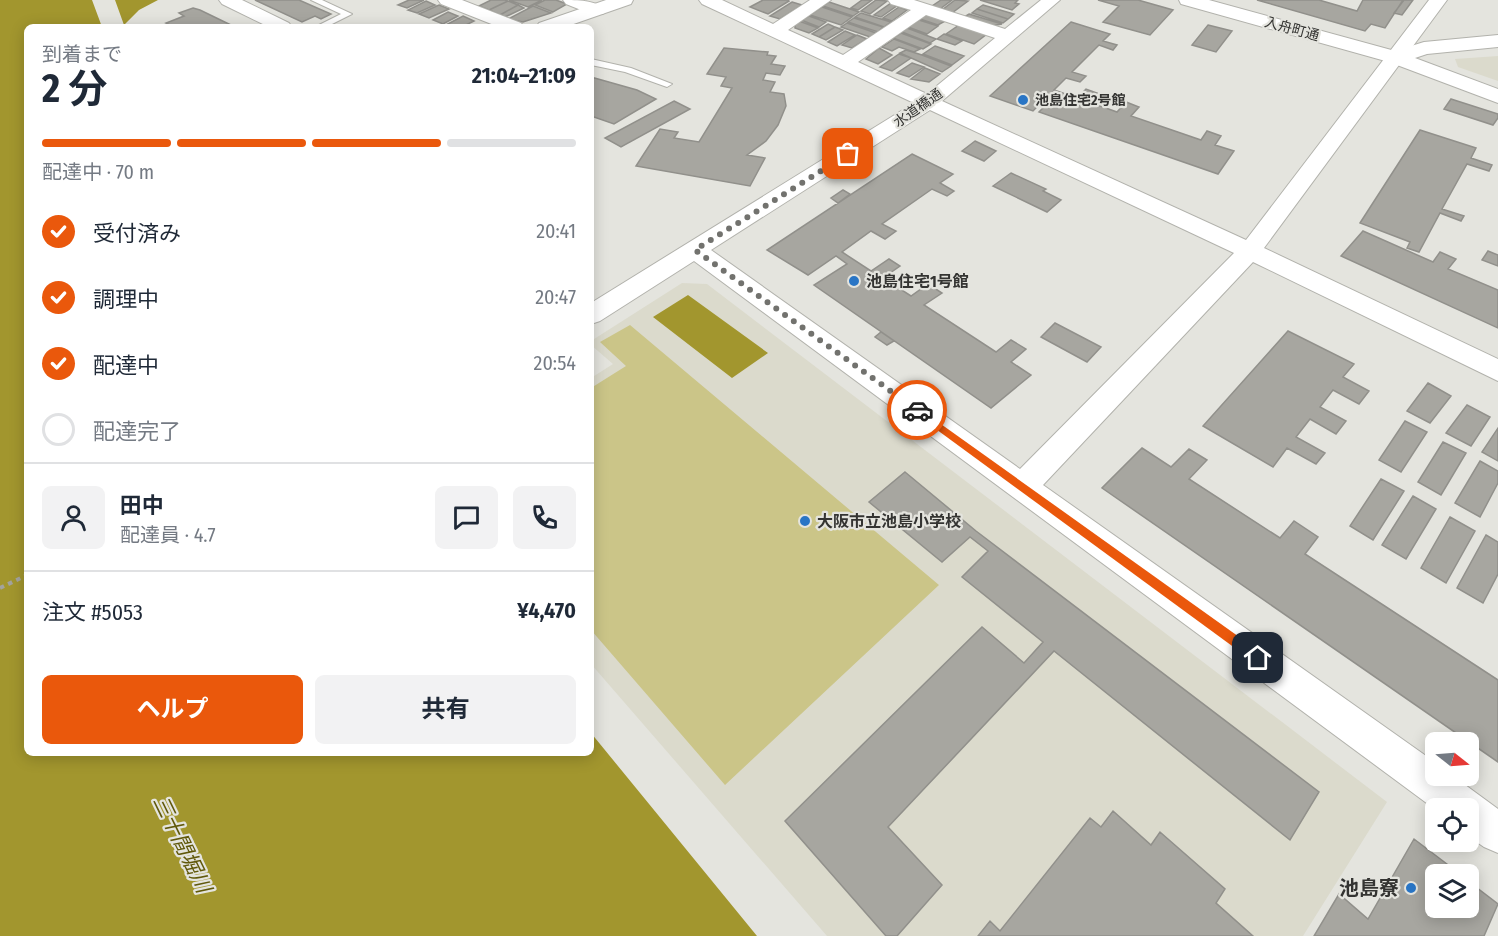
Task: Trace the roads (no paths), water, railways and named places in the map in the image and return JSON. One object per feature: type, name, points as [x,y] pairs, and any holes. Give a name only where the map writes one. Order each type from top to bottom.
[{"type":"street","points":[[228,0],[277,24]]},
{"type":"street","points":[[447,0],[507,24]]},
{"type":"street","points":[[572,0],[597,9]]},
{"type":"street","points":[[554,24],[624,0]]},
{"type":"street","points":[[708,0],[1250,251],[1498,371]]},
{"type":"street","points":[[774,31],[822,0]]},
{"type":"street","points":[[897,0],[1007,36]]},
{"type":"street","name":"水道橋通","points":[[594,313],[928,103],[1051,0]]},
{"type":"street","name":"入舟町通","points":[[1188,0],[1396,58],[1498,96]]},
{"type":"street","points":[[1023,486],[1250,251],[1438,0]]},
{"type":"street","points":[[844,63],[924,9]]},
{"type":"street","points":[[1396,58],[1424,48],[1498,41]]},
{"type":"street","points":[[695,250],[1451,798]]},
{"type":"street","points":[[1479,819],[1498,832]]},
{"type":"lane","points":[[315,0],[348,14],[326,24]]},
{"type":"lane","points":[[594,63],[628,70],[667,84]]},
{"type":"water","name":"三十間堀川","points":[[0,0],[92,0],[101,24],[24,24],[24,756],[594,756],[594,737],[757,936],[0,936]]},
{"type":"water","points":[[115,0],[158,0],[139,10],[124,24]]},
{"type":"water","points":[[688,295],[768,353],[732,378],[653,317]]},
{"type":"place","name":"池島住宅2号館","points":[[1023,100]]},
{"type":"place","name":"池島住宅1号館","points":[[854,281]]},
{"type":"place","name":"大阪市立池島小学校","points":[[805,521]]},
{"type":"place","name":"池島寮","points":[[1411,888]]}]
